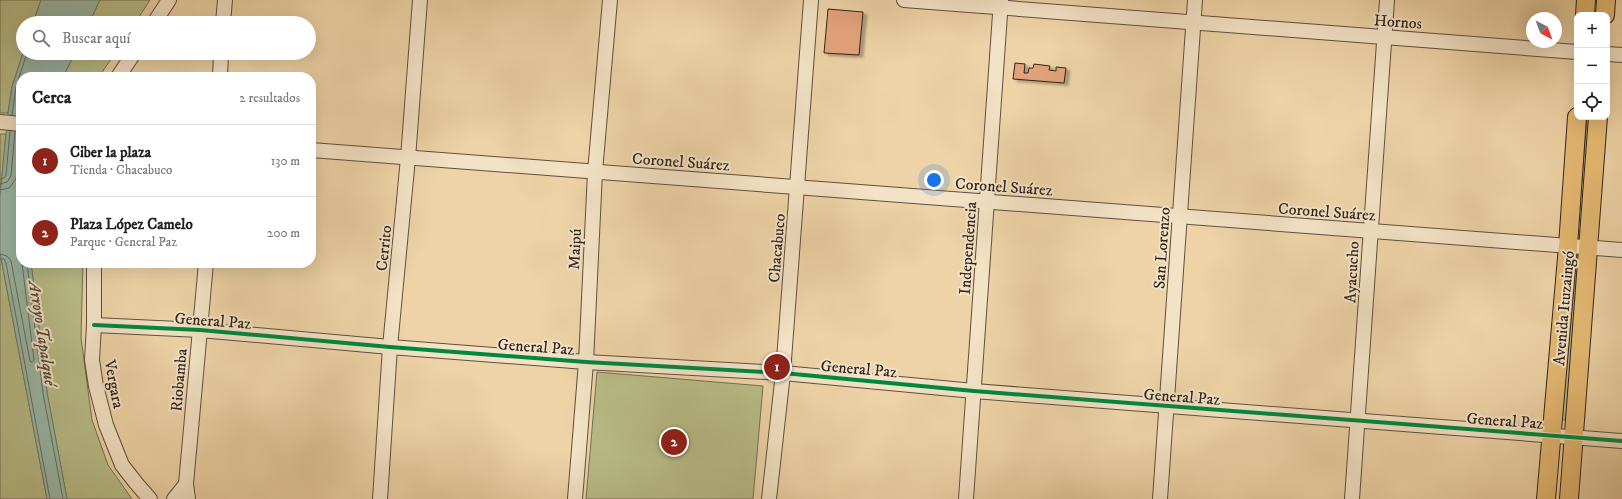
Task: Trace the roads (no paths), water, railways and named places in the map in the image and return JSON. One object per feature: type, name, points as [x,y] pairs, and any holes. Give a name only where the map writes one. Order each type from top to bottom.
[{"type":"main road","points":[[1585,12],[1586,0]]},
{"type":"main road","points":[[1605,12],[1606,0]]},
{"type":"main road","name":"Avenida Ituzaingó","points":[[1546,499],[1568,246],[1577,120]]},
{"type":"main road","name":"Avenida Ituzaingó","points":[[1569,499],[1598,120]]},
{"type":"street","points":[[159,16],[169,0]]},
{"type":"street","points":[[224,16],[225,0]]},
{"type":"street","name":"Cerrito","points":[[380,499],[390,347],[408,158],[420,0]]},
{"type":"street","name":"Maipú","points":[[575,499],[586,362],[595,172],[610,0]]},
{"type":"street","name":"Chacabuco","points":[[769,499],[783,373],[811,0]]},
{"type":"street","name":"Hornos","points":[[904,0],[1001,4],[1193,22],[1574,52]]},
{"type":"street","name":"San Lorenzo","points":[[1160,499],[1168,407],[1195,0]]},
{"type":"street","name":"Ayacucho","points":[[1352,499],[1359,421],[1370,231],[1383,37],[1387,0]]},
{"type":"street","name":"Independencia","points":[[966,499],[1001,4]]},
{"type":"street","points":[[1610,54],[1622,55]]},
{"type":"street","points":[[121,72],[129,60]]},
{"type":"street","points":[[220,72],[221,60]]},
{"type":"street","points":[[0,122],[16,124]]},
{"type":"street","name":"Coronel Suárez","points":[[316,150],[1622,250]]},
{"type":"street","name":"Vergara","points":[[94,268],[94,325],[92,360],[96,386],[106,424],[122,464],[136,483],[151,498]]},
{"type":"street","name":"Riobamba","points":[[188,499],[186,484],[206,268]]},
{"type":"street","name":"General Paz","points":[[94,325],[200,330],[390,347],[586,362],[783,373],[974,392],[1622,441]]},
{"type":"street","points":[[174,499],[186,484]]},
{"type":"water","points":[[41,0],[100,0],[92,16],[35,16]]},
{"type":"water","points":[[21,60],[72,60],[66,72],[17,72]]},
{"type":"water","points":[[16,75],[16,268],[32,268],[47,392],[67,499],[47,499],[0,253],[0,196],[12,87]]},
{"type":"place","name":"Ciber la plaza","points":[[777,367]]},
{"type":"place","name":"Plaza López Camelo","points":[[674,442]]},
{"type":"water label","name":"Arroyo Tapalqué","points":[[43,333]]}]
